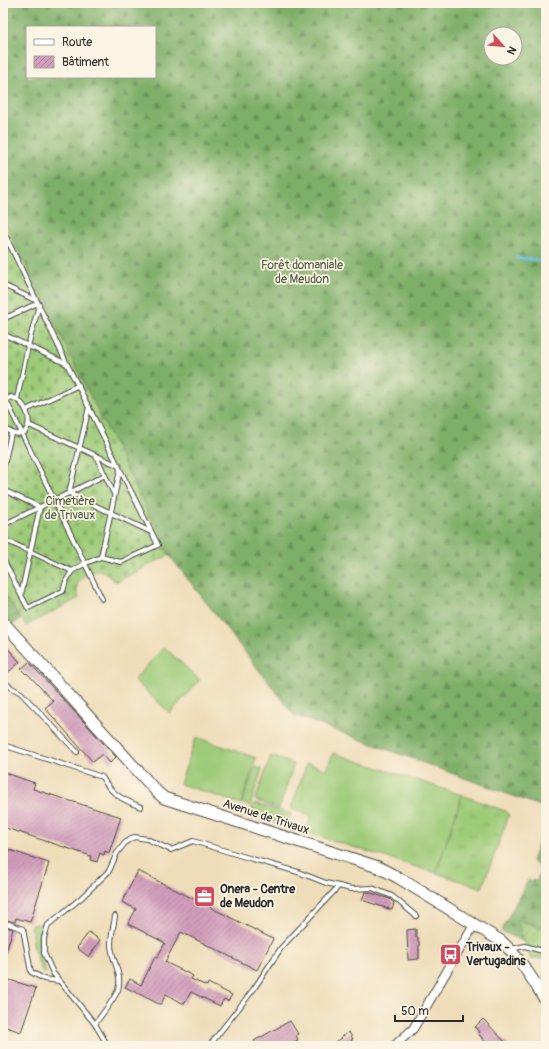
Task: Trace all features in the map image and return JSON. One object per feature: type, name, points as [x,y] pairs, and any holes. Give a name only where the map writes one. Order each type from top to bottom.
[{"type":"main road","name":"Avenue de Trivaux","points":[[3,622],[156,792],[164,798],[378,867],[400,878],[501,941],[511,950],[528,971],[546,1001]]},
{"type":"street","points":[[394,1046],[413,1029],[474,925]]},
{"type":"lane","points":[[3,231],[67,364],[79,385],[158,545],[121,562],[101,556],[86,563],[72,572],[66,581],[63,591],[28,608],[3,559]]},
{"type":"lane","points":[[3,256],[7,239]]},
{"type":"lane","points":[[3,285],[38,303]]},
{"type":"lane","points":[[3,319],[38,303]]},
{"type":"lane","points":[[17,399],[38,303]]},
{"type":"lane","points":[[3,334],[67,364]]},
{"type":"lane","points":[[26,410],[79,385]]},
{"type":"lane","points":[[3,394],[4,400],[22,433],[102,598]]},
{"type":"lane","points":[[3,426],[11,433],[18,434],[26,432],[30,421],[26,410],[17,399],[12,398],[4,400]]},
{"type":"lane","points":[[69,493],[89,407]]},
{"type":"lane","points":[[29,425],[120,468]]},
{"type":"lane","points":[[3,470],[11,433]]},
{"type":"lane","points":[[96,456],[115,494]]},
{"type":"lane","points":[[101,556],[120,468]]},
{"type":"lane","points":[[3,525],[105,475]]},
{"type":"lane","points":[[3,490],[40,507]]},
{"type":"lane","points":[[69,493],[151,532]]},
{"type":"lane","points":[[21,595],[40,507]]},
{"type":"lane","points":[[3,539],[72,572]]},
{"type":"lane","points":[[3,681],[21,693],[77,752]]},
{"type":"lane","points":[[3,744],[102,777],[108,788],[125,800],[141,807]]},
{"type":"lane","points":[[108,1046],[95,1024],[53,973],[44,953],[44,938],[48,925],[81,898],[109,871],[117,853],[134,837],[147,839],[171,850],[193,840],[298,872],[326,883],[352,889],[372,888],[392,896],[416,916]]},
{"type":"lane","points":[[209,1046],[253,990],[281,948],[339,886]]},
{"type":"lane","points":[[95,1024],[117,992],[119,986],[119,972],[113,958],[111,944],[115,916]]},
{"type":"lane","points":[[3,922],[23,929],[32,972],[44,979],[59,981]]},
{"type":"lane","points":[[511,950],[525,946],[546,952]]},
{"type":"green space","name":"Forêt domaniale de Meudon","points":[[3,3],[546,3],[546,810],[543,807],[294,715],[169,555],[3,220]]},
{"type":"green space","name":"Cimetière de Trivaux","points":[[3,219],[169,555],[116,582],[102,571],[90,573],[86,575],[78,584],[77,590],[79,598],[26,626],[3,592]]},
{"type":"green space","points":[[3,592],[21,619],[10,626],[3,618]]},
{"type":"green space","points":[[164,647],[200,680],[170,713],[134,680]]},
{"type":"green space","points":[[196,737],[256,758],[241,804],[180,784]]},
{"type":"green space","points":[[333,753],[462,795],[436,873],[305,832],[311,816],[291,808],[307,763],[327,770]]},
{"type":"green space","points":[[271,756],[294,764],[279,809],[255,800]]},
{"type":"green space","points":[[255,767],[262,769],[250,806],[242,803]]},
{"type":"green space","points":[[462,795],[505,811],[509,815],[482,888],[436,873]]},
{"type":"green space","points":[[254,803],[291,814],[287,826],[250,815]]},
{"type":"green space","points":[[546,822],[546,949],[532,946],[501,931],[528,880],[537,881],[541,868],[532,861]]},
{"type":"green space","points":[[517,920],[546,929],[546,959],[535,958],[531,960]]},
{"type":"green space","points":[[40,924],[42,927],[39,945],[46,973],[43,973],[38,961],[32,938],[31,925]]},
{"type":"building","points":[[3,643],[20,662],[3,677]]},
{"type":"building","points":[[29,662],[116,757],[110,763],[102,754],[93,762],[45,708],[53,701],[27,673],[26,674],[21,669]]},
{"type":"building","points":[[3,772],[35,783],[33,789],[121,817],[109,853],[105,851],[104,855],[100,853],[97,862],[90,860],[91,856],[3,827]]},
{"type":"building","points":[[3,848],[49,863],[30,922],[16,918],[15,922],[3,919]]},
{"type":"building","points":[[138,871],[273,939],[257,970],[181,932],[165,962],[193,976],[191,979],[207,986],[208,983],[232,995],[228,1001],[224,999],[220,1006],[191,992],[184,1004],[166,994],[161,1004],[159,1004],[125,987],[130,979],[141,985],[155,957],[157,958],[165,943],[128,924],[136,909],[122,902]]},
{"type":"building","points":[[365,892],[390,899],[394,903],[392,910],[362,900]]},
{"type":"building","points":[[3,926],[13,929],[5,955],[3,954]]},
{"type":"building","points":[[416,929],[416,937],[418,937],[419,942],[419,959],[408,960],[407,930]]},
{"type":"building","points":[[89,932],[100,940],[89,957],[77,948]]},
{"type":"building","points":[[3,978],[36,988],[21,1032],[3,1026]]},
{"type":"building","points":[[483,1019],[509,1046],[491,1046],[485,1042],[475,1027]]},
{"type":"building","points":[[290,1021],[298,1034],[296,1035],[298,1040],[287,1046],[257,1046],[254,1041]]},
{"type":"building","points":[[349,1032],[353,1039],[351,1040],[354,1046],[329,1046],[342,1038],[341,1037]]},
{"type":"waterway","points":[[516,258],[546,261]]},
{"type":"place","name":"Onera - Centre de Meudon","points":[[205,896]]},
{"type":"place","name":"Trivaux - Vertugadins","points":[[451,954]]}]
